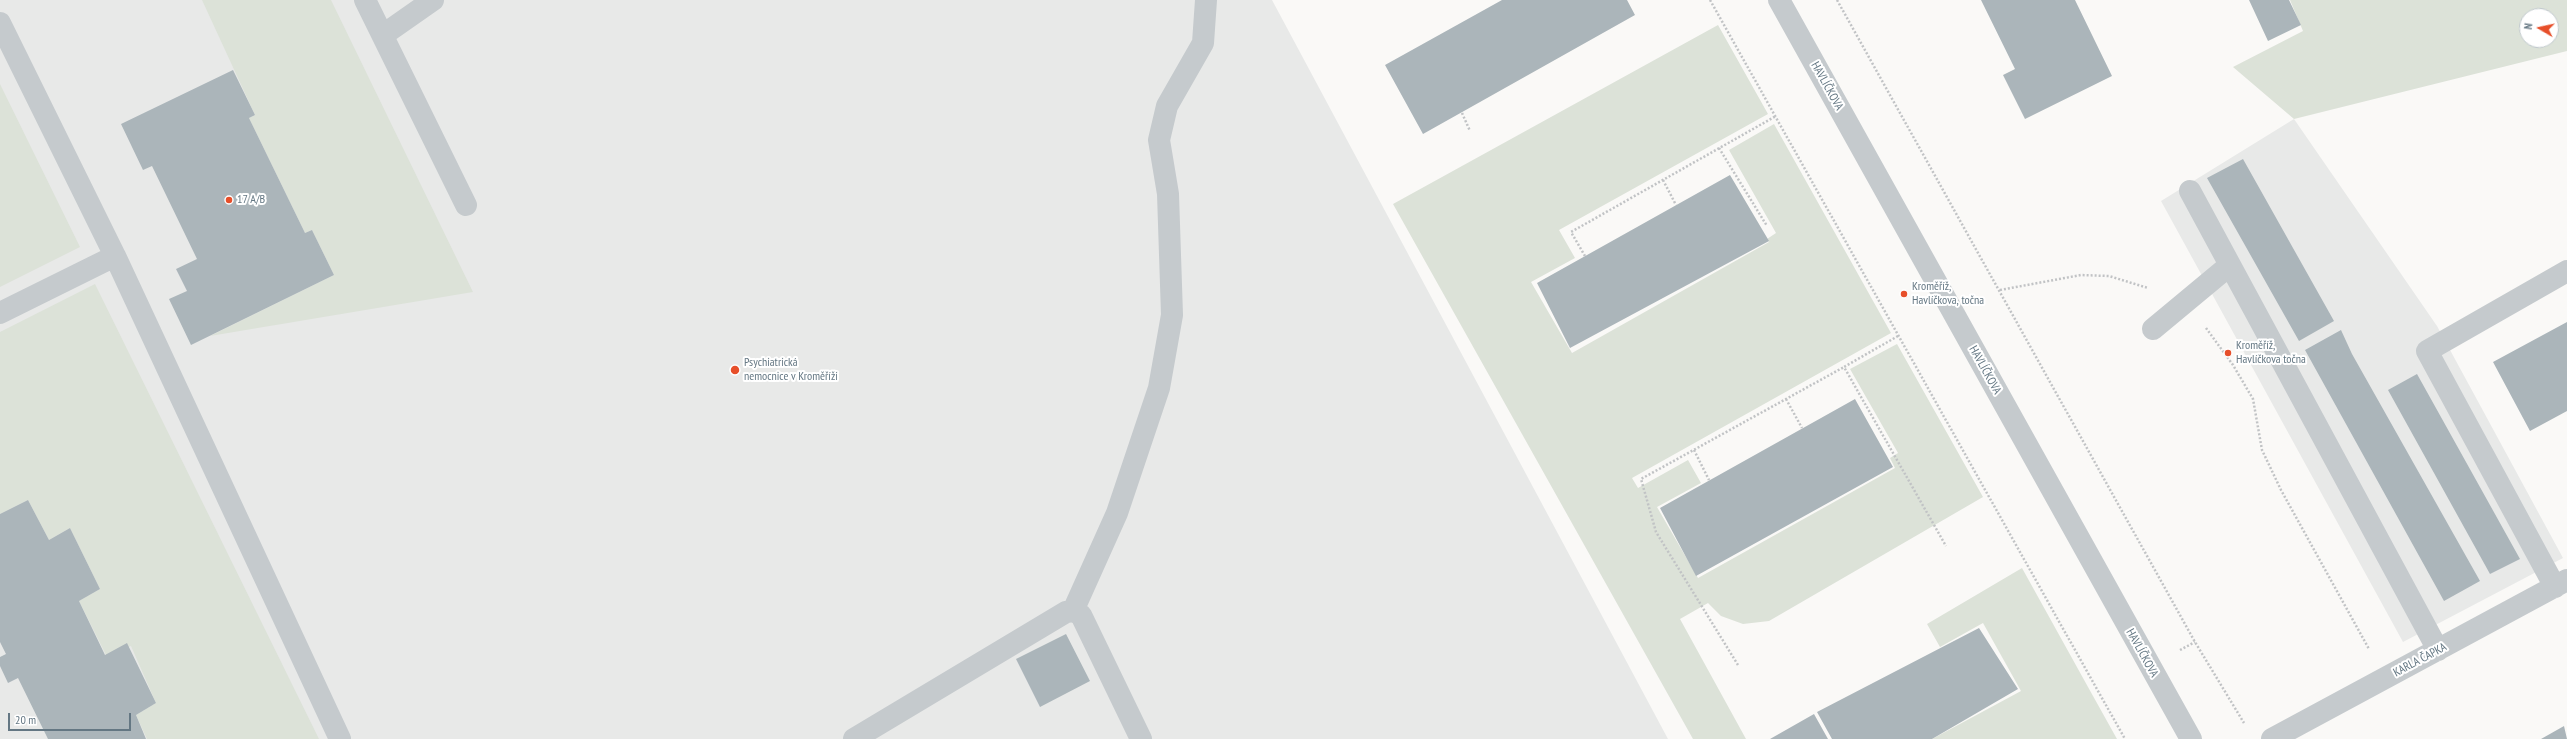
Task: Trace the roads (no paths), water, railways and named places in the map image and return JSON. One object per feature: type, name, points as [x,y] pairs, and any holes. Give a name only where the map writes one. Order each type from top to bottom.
[{"type":"street","points":[[365,0],[466,205]]},
{"type":"street","points":[[383,35],[433,0]]},
{"type":"street","points":[[1072,611],[1117,513],[1159,388],[1172,314],[1168,194],[1159,140],[1167,106],[1203,43],[1206,0]]},
{"type":"street","name":"HAVLÍČKOVA","points":[[1779,0],[2191,739]]},
{"type":"street","points":[[0,23],[115,256],[340,739]]},
{"type":"street","points":[[2190,191],[2438,650]]},
{"type":"street","points":[[0,313],[115,256]]},
{"type":"street","points":[[2153,328],[2230,265]]},
{"type":"street","points":[[2561,584],[2427,351],[2567,271]]},
{"type":"street","name":"KARLA ČAPKA","points":[[2272,739],[2561,584]]},
{"type":"street","points":[[854,739],[1066,612],[1072,611],[1081,615],[1141,739]]},
{"type":"place","name":"17 A/B","points":[[229,200]]},
{"type":"place","name":"Kroměříž, Havlíčkova, točna","points":[[1904,294]]},
{"type":"place","name":"Kroměříž, Havlíčkova točna","points":[[2228,353]]},
{"type":"place","name":"Psychiatrická nemocnice v Kroměříži","points":[[735,370]]}]
